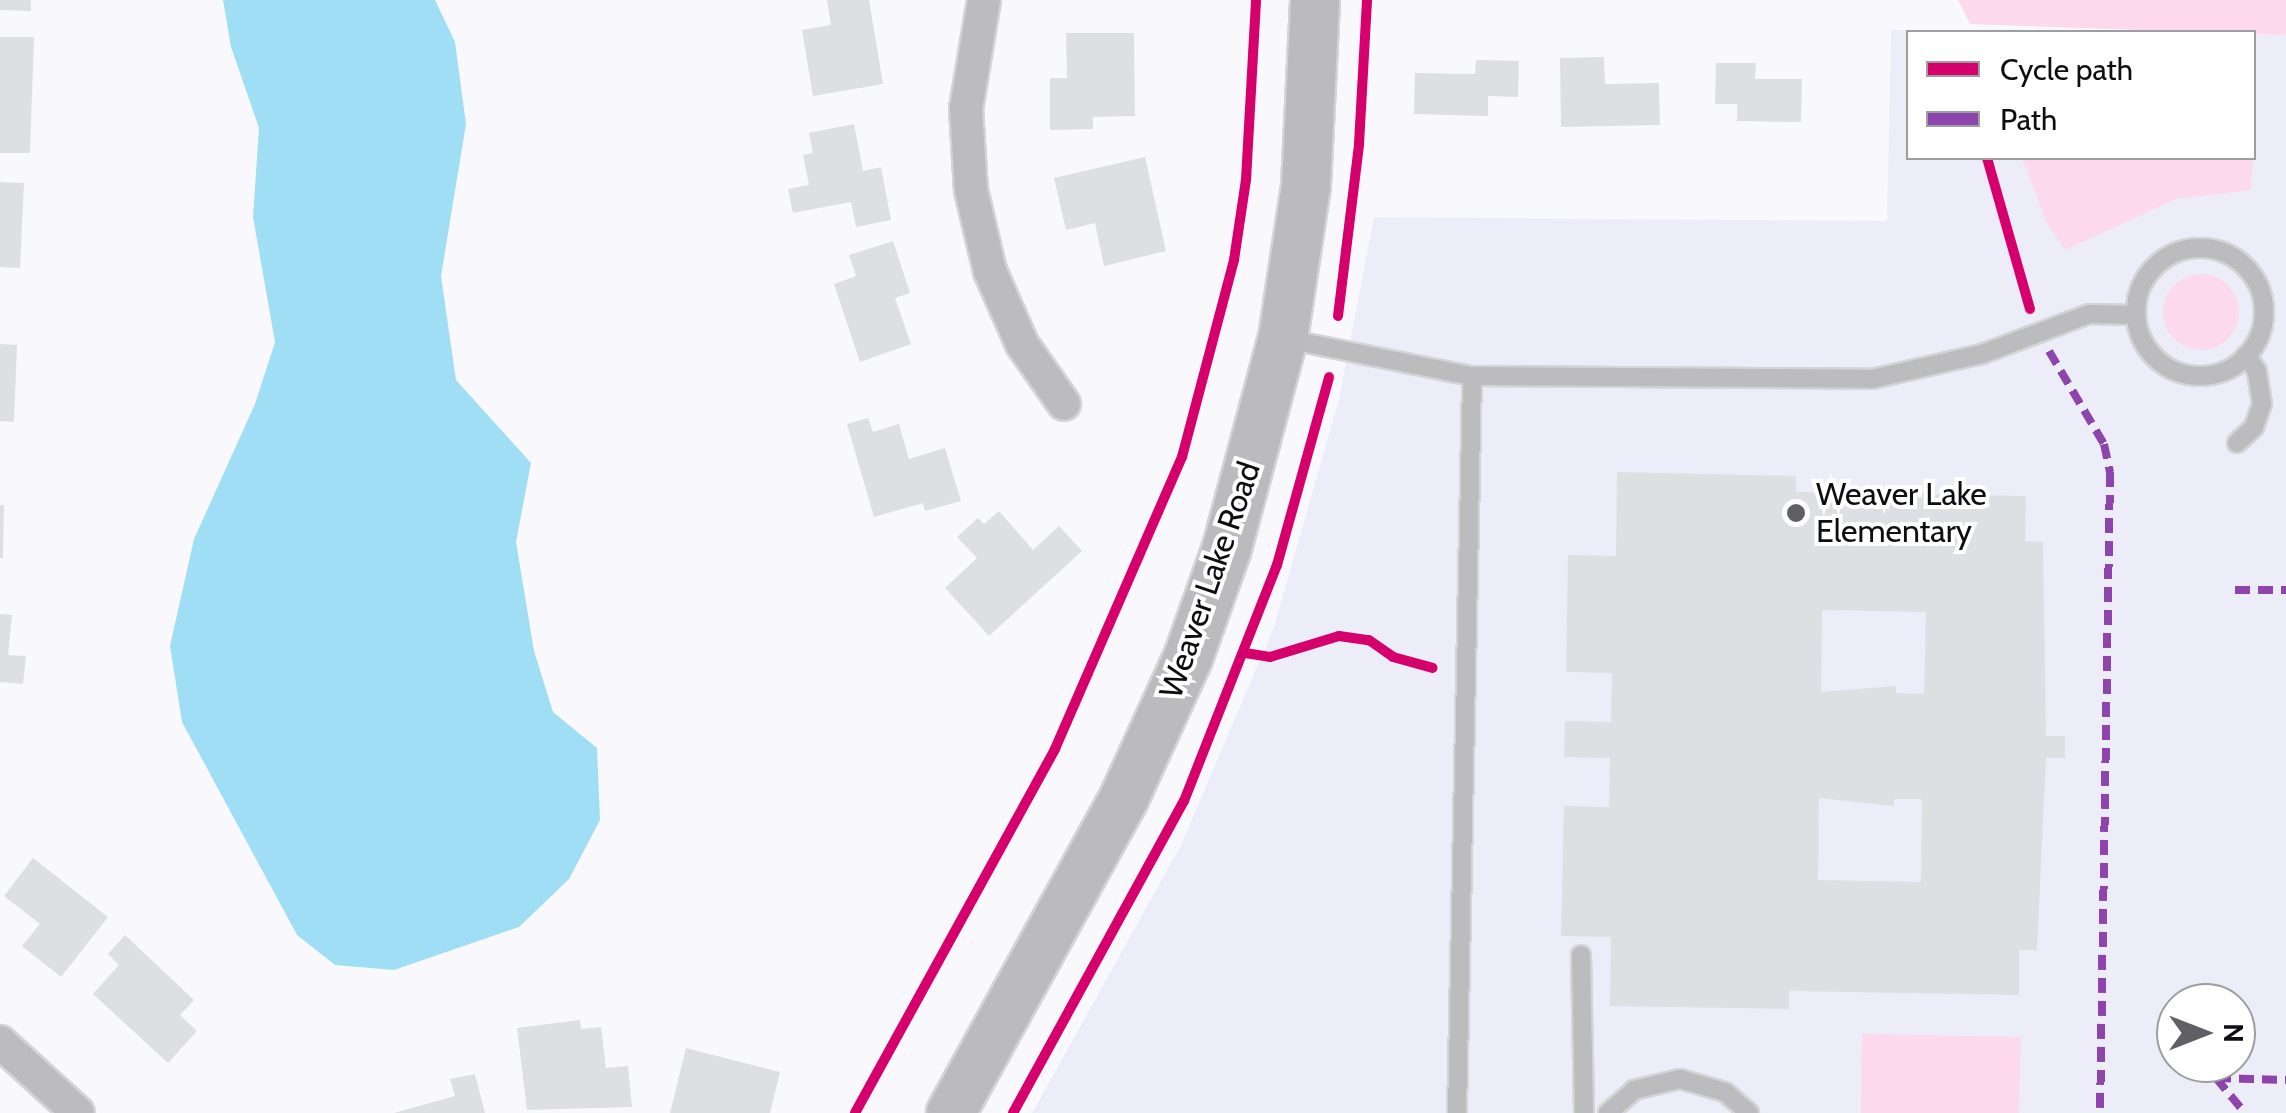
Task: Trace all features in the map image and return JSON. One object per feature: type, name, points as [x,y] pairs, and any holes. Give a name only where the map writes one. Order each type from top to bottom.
[{"type":"main road","name":"Weaver Lake Road","points":[[951,1113],[1094,856],[1188,658],[1246,485],[1283,338],[1306,186],[1315,0]]},
{"type":"street","points":[[984,0],[966,109],[971,190],[990,271],[1022,344],[1064,404]]},
{"type":"street","points":[[0,1042],[78,1113]]},
{"type":"lane","points":[[2208,248],[2229,254],[2247,268],[2264,309],[2261,331],[2246,356],[2214,375],[2170,370],[2140,337],[2136,315],[2148,273],[2165,258],[2208,248]]},
{"type":"lane","points":[[1283,338],[1472,376],[1872,379],[1982,354],[2089,314],[2136,315]]},
{"type":"lane","points":[[2237,442],[2254,427],[2262,404],[2257,371],[2246,356]]},
{"type":"lane","points":[[1457,1113],[1472,376]]},
{"type":"lane","points":[[1581,955],[1584,1113]]},
{"type":"lane","points":[[1608,1113],[1634,1090],[1680,1079],[1725,1092],[1749,1113]]},
{"type":"shaded area","points":[[1958,0],[2286,0],[2286,35],[2256,34],[2256,30],[1970,24]]},
{"type":"shaded area","name":"Weaver Lake Elementary","points":[[1891,30],[1906,30],[1906,160],[2256,160],[2256,34],[2286,35],[2286,1113],[1032,1113],[1181,845],[1274,627],[1339,399],[1374,217],[1887,221]]},
{"type":"shaded area","points":[[2023,160],[2253,160],[2251,190],[2176,199],[2065,250],[2046,221]]},
{"type":"shaded area","points":[[2201,274],[2228,285],[2239,312],[2228,339],[2201,350],[2174,339],[2163,312],[2174,285]]},
{"type":"shaded area","points":[[1862,1034],[2021,1037],[2019,1113],[1861,1113]]},
{"type":"water","points":[[223,0],[435,0],[455,42],[466,124],[441,276],[456,380],[531,463],[516,542],[534,651],[553,712],[597,748],[600,820],[569,879],[519,927],[394,970],[335,965],[297,935],[182,722],[170,646],[194,539],[255,404],[275,342],[253,217],[259,128],[231,47]]},
{"type":"building","points":[[0,0],[31,0],[31,11],[0,10]]},
{"type":"building","points":[[827,0],[869,0],[883,84],[813,96],[802,30],[831,25]]},
{"type":"building","points":[[1066,33],[1134,33],[1135,116],[1093,117],[1093,129],[1050,130],[1050,78],[1067,78]]},
{"type":"building","points":[[0,37],[34,37],[30,153],[0,153]]},
{"type":"building","points":[[1604,57],[1605,84],[1659,83],[1660,125],[1561,127],[1560,58]]},
{"type":"building","points":[[1476,60],[1519,61],[1518,97],[1488,96],[1488,116],[1414,114],[1415,73],[1475,74]]},
{"type":"building","points":[[1716,63],[1756,63],[1755,79],[1802,79],[1801,122],[1737,121],[1737,104],[1715,104]]},
{"type":"building","points":[[854,124],[863,171],[881,167],[891,220],[856,227],[851,202],[793,213],[788,189],[809,185],[803,155],[813,153],[809,133]]},
{"type":"building","points":[[1145,157],[1166,251],[1104,266],[1095,223],[1066,230],[1054,178]]},
{"type":"building","points":[[0,182],[24,183],[20,268],[0,267]]},
{"type":"building","points":[[893,241],[910,293],[895,298],[911,344],[860,362],[834,284],[856,276],[849,255]]},
{"type":"building","points":[[0,344],[17,345],[14,422],[0,421]]},
{"type":"building","points":[[868,418],[873,432],[899,424],[909,459],[945,448],[961,501],[925,511],[923,503],[874,517],[847,424]]},
{"type":"building","points":[[1617,472],[1796,476],[1796,492],[2026,496],[2025,541],[2043,542],[2046,736],[2065,736],[2065,758],[2046,758],[2037,950],[2019,950],[2019,995],[1789,991],[1789,1009],[1610,1006],[1611,937],[1561,936],[1564,806],[1609,807],[1610,758],[1564,757],[1565,721],[1611,722],[1612,673],[1566,672],[1568,555],[1616,556]],"holes":[[[1822,610],[1926,612],[1924,694],[1896,693],[1896,686],[1821,692]],[[1819,798],[1894,806],[1894,799],[1922,799],[1921,882],[1818,880]]]},
{"type":"building","points":[[0,505],[4,505],[3,558],[0,558]]},
{"type":"building","points":[[999,511],[1033,550],[1059,526],[1082,551],[989,636],[945,588],[977,558],[957,537],[978,518],[984,524]]},
{"type":"building","points":[[0,614],[12,615],[8,655],[26,656],[23,684],[0,682]]},
{"type":"building","points":[[33,858],[108,917],[61,977],[22,946],[40,924],[4,896]]},
{"type":"building","points":[[125,935],[194,1000],[180,1015],[197,1031],[168,1063],[93,994],[119,965],[108,954]]},
{"type":"building","points":[[580,1020],[581,1029],[601,1027],[606,1068],[628,1066],[632,1107],[527,1110],[517,1028]]},
{"type":"building","points":[[686,1048],[780,1072],[770,1113],[670,1113]]},
{"type":"building","points":[[475,1074],[485,1113],[394,1113],[455,1096],[450,1079]]},
{"type":"marked path","points":[[2049,351],[2104,444],[2110,472],[2100,1113]]},
{"type":"marked path","points":[[2235,590],[2286,590]]},
{"type":"marked path","points":[[2256,1079],[2286,1080]]},
{"type":"marked path","points":[[2220,1083],[2245,1113]]},
{"type":"cycle path","points":[[855,1113],[1055,749],[1182,457],[1234,260],[1246,180],[1256,0]]},
{"type":"cycle path","points":[[1338,316],[1359,144],[1367,0]]},
{"type":"cycle path","points":[[1988,160],[2030,309]]},
{"type":"cycle path","points":[[1013,1113],[1184,801],[1277,565],[1329,377]]},
{"type":"cycle path","points":[[1245,653],[1270,657],[1339,636],[1369,640],[1393,657],[1433,668]]},
{"type":"place","name":"Weaver Lake Elementary","points":[[1796,513]]}]
